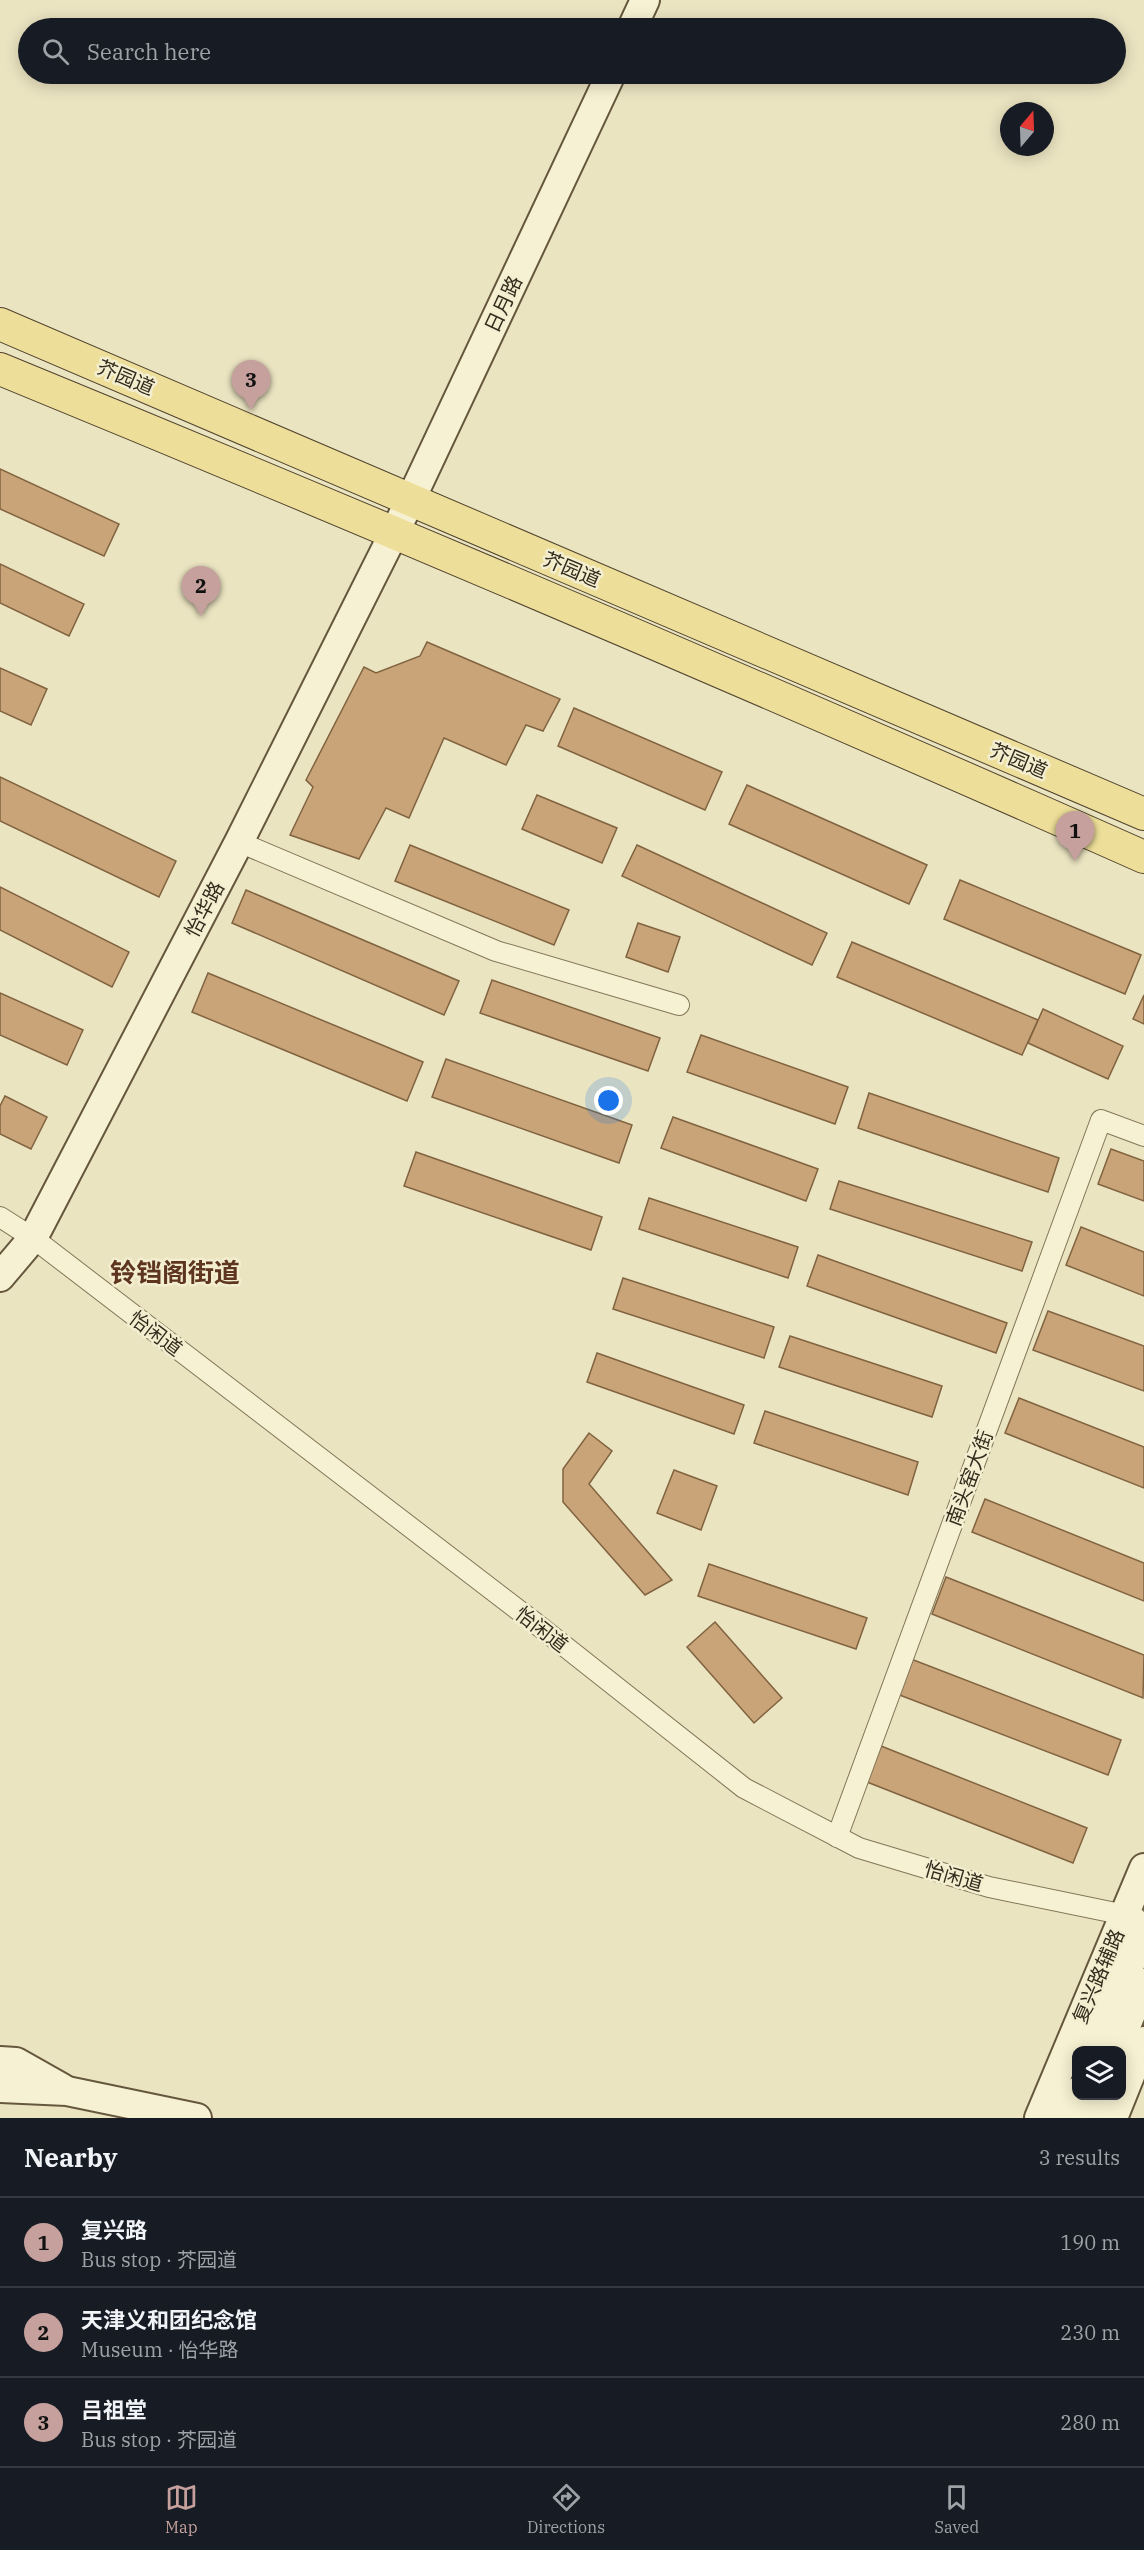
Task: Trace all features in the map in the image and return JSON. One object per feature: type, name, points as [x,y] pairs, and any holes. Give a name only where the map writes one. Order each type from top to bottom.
[{"type":"main road","name":"芥园道","points":[[0,324],[1144,814]]},
{"type":"main road","name":"芥园道","points":[[0,369],[843,724],[1144,857]]},
{"type":"street","points":[[637,18],[645,0]]},
{"type":"street","name":"日月路","points":[[393,533],[606,84]]},
{"type":"street","name":"怡华路","points":[[0,1277],[33,1238],[239,842],[393,533]]},
{"type":"street","points":[[239,842],[496,951],[679,1005]]},
{"type":"street","name":"南头窑大街","points":[[837,1837],[1101,1120],[1144,1136]]},
{"type":"street","name":"怡闲道","points":[[0,1217],[33,1238],[534,1622],[744,1788],[859,1848],[989,1887],[1138,1921]]},
{"type":"street","name":"复兴路辅路","points":[[1039,2118],[1138,1921],[1144,1868]]},
{"type":"street","points":[[1095,2046],[1138,1921]]},
{"type":"street","points":[[1118,2046],[1144,1983]]},
{"type":"street","points":[[1113,2118],[1144,2041]]},
{"type":"street","points":[[0,2061],[16,2062],[67,2091]]},
{"type":"street","points":[[0,2088],[67,2091],[197,2118]]},
{"type":"street","points":[[1066,2118],[1074,2100]]},
{"type":"street","points":[[1088,2118],[1096,2100]]},
{"type":"building","points":[[0,469],[119,524],[104,556],[0,509]]},
{"type":"building","points":[[0,564],[84,604],[69,636],[0,603]]},
{"type":"building","points":[[427,642],[560,699],[543,731],[526,725],[506,765],[444,738],[409,818],[386,808],[359,859],[290,835],[313,787],[306,780],[364,667],[376,673],[420,656]]},
{"type":"building","points":[[0,668],[47,689],[31,725],[0,711]]},
{"type":"building","points":[[574,708],[722,772],[705,810],[558,746]]},
{"type":"building","points":[[0,777],[176,861],[159,897],[0,821]]},
{"type":"building","points":[[747,785],[927,865],[909,904],[729,824]]},
{"type":"building","points":[[537,795],[617,828],[602,863],[522,829]]},
{"type":"building","points":[[410,845],[569,910],[554,945],[395,881]]},
{"type":"building","points":[[637,845],[827,933],[812,965],[622,876]]},
{"type":"building","points":[[960,880],[1141,955],[1125,994],[944,919]]},
{"type":"building","points":[[0,887],[129,952],[112,987],[0,930]]},
{"type":"building","points":[[246,890],[459,981],[444,1015],[232,923]]},
{"type":"building","points":[[638,923],[680,937],[668,972],[626,957]]},
{"type":"building","points":[[852,942],[1038,1020],[1022,1055],[837,977]]},
{"type":"building","points":[[208,973],[423,1062],[407,1101],[192,1012]]},
{"type":"building","points":[[492,980],[660,1038],[648,1071],[480,1013]]},
{"type":"building","points":[[0,993],[83,1030],[67,1065],[0,1035]]},
{"type":"building","points":[[1144,995],[1144,1024],[1133,1019]]},
{"type":"building","points":[[1043,1009],[1123,1046],[1108,1079],[1028,1043]]},
{"type":"building","points":[[701,1035],[848,1087],[835,1124],[687,1072]]},
{"type":"building","points":[[446,1059],[632,1125],[619,1163],[432,1097]]},
{"type":"building","points":[[869,1093],[1059,1158],[1048,1192],[858,1128]]},
{"type":"building","points":[[5,1096],[47,1117],[31,1149],[0,1134],[0,1106]]},
{"type":"building","points":[[673,1117],[818,1169],[806,1201],[661,1148]]},
{"type":"building","points":[[1111,1149],[1144,1161],[1144,1201],[1098,1184]]},
{"type":"building","points":[[416,1152],[602,1217],[591,1250],[404,1186]]},
{"type":"building","points":[[839,1181],[1032,1242],[1022,1271],[830,1209]]},
{"type":"building","points":[[649,1198],[798,1247],[788,1278],[639,1229]]},
{"type":"building","points":[[1081,1227],[1144,1252],[1144,1296],[1066,1265]]},
{"type":"building","points":[[818,1255],[1007,1323],[996,1353],[807,1286]]},
{"type":"building","points":[[623,1278],[774,1327],[764,1358],[613,1309]]},
{"type":"building","points":[[1048,1311],[1144,1346],[1144,1391],[1033,1350]]},
{"type":"building","points":[[790,1336],[942,1386],[932,1417],[779,1367]]},
{"type":"building","points":[[597,1353],[744,1405],[734,1434],[587,1382]]},
{"type":"building","points":[[1019,1398],[1144,1447],[1144,1488],[1005,1433]]},
{"type":"building","points":[[765,1411],[918,1462],[908,1495],[754,1443]]},
{"type":"building","points":[[589,1433],[612,1451],[589,1484],[672,1580],[645,1595],[563,1502],[563,1469]]},
{"type":"building","points":[[674,1470],[717,1486],[701,1530],[657,1513]]},
{"type":"building","points":[[985,1499],[1144,1563],[1144,1601],[972,1532]]},
{"type":"building","points":[[709,1564],[867,1618],[856,1649],[698,1596]]},
{"type":"building","points":[[946,1577],[1144,1655],[1143,1698],[932,1614]]},
{"type":"building","points":[[715,1622],[782,1698],[754,1723],[687,1647]]},
{"type":"building","points":[[911,1659],[1121,1740],[1108,1775],[897,1694]]},
{"type":"building","points":[[881,1746],[1087,1828],[1073,1863],[867,1782]]},
{"type":"place","name":"吕祖堂","points":[[251,410]]},
{"type":"place","name":"天津义和团纪念馆","points":[[201,616]]},
{"type":"place","name":"复兴路","points":[[1075,861]]},
{"type":"district","name":"铃铛阁街道","points":[[175,1272]]}]
